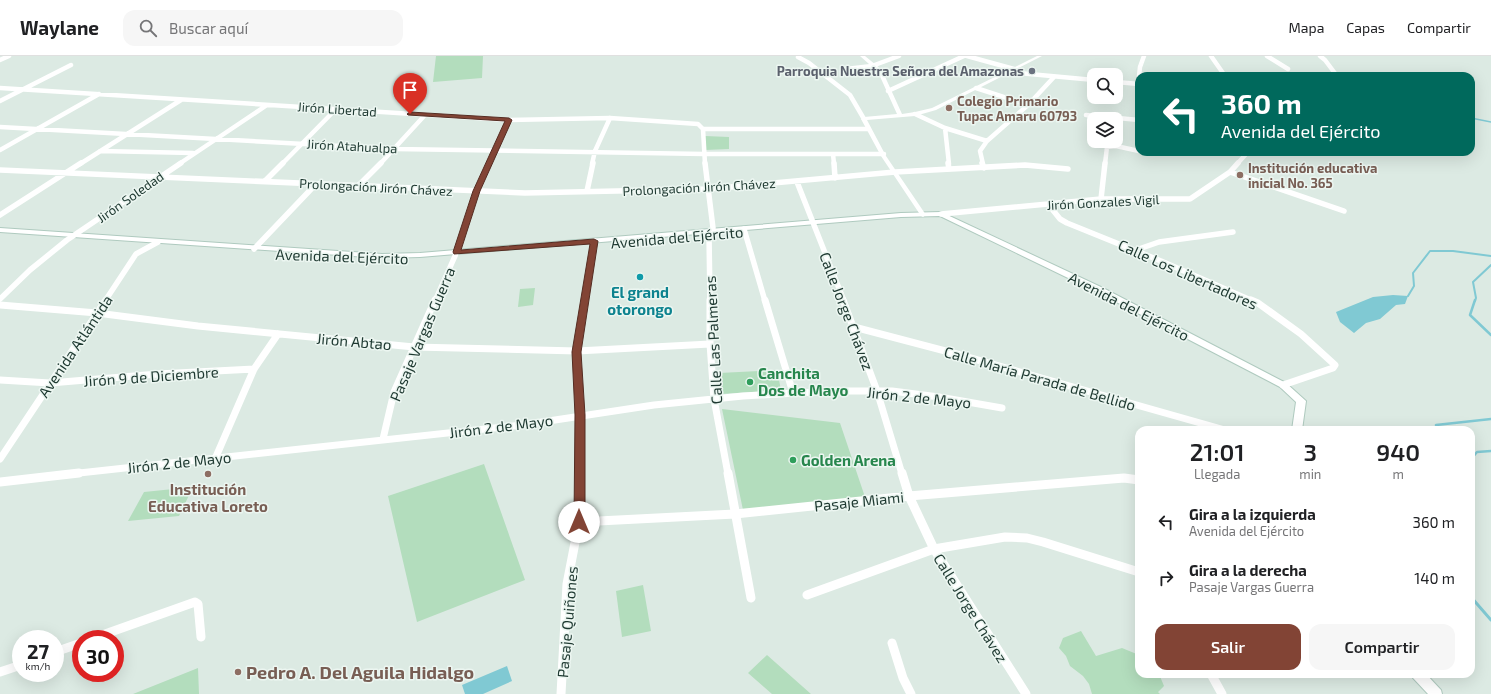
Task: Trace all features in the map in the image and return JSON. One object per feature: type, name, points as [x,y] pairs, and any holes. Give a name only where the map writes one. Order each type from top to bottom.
[{"type":"main road","name":"Avenida del Ejército","points":[[0,236],[70,238],[372,260],[941,214],[1100,290],[1283,385],[1292,391],[1301,401],[1298,426]]},
{"type":"main road","name":"Avenida del Ejército","points":[[0,230],[70,238]]},
{"type":"main road","name":"Avenida del Ejército","points":[[235,249],[374,256],[456,254]]},
{"type":"main road","points":[[1422,678],[1436,694]]},
{"type":"street","points":[[0,60],[9,56]]},
{"type":"street","points":[[862,56],[880,71],[900,116]]},
{"type":"street","points":[[846,69],[874,66],[899,56]]},
{"type":"street","points":[[888,91],[964,56]]},
{"type":"street","points":[[968,56],[1012,70],[1054,77],[1087,79]]},
{"type":"street","points":[[864,119],[916,114],[934,109],[1040,56]]},
{"type":"street","points":[[1139,72],[1144,56]]},
{"type":"street","points":[[1210,56],[1222,72]]},
{"type":"street","points":[[1267,56],[1288,69]]},
{"type":"street","points":[[1320,56],[1334,72]]},
{"type":"street","points":[[798,57],[850,95],[868,129],[924,215]]},
{"type":"street","points":[[0,101],[71,65]]},
{"type":"street","points":[[984,168],[980,151],[987,141],[1028,105],[1054,77]]},
{"type":"street","points":[[1123,83],[1135,84]]},
{"type":"street","name":"Jirón Libertad","points":[[0,88],[509,120],[610,118],[698,124],[703,129]]},
{"type":"street","points":[[976,88],[1028,105]]},
{"type":"street","points":[[0,150],[99,94]]},
{"type":"street","points":[[0,215],[125,134],[181,100]]},
{"type":"street","name":"Jirón Soledad","points":[[0,299],[30,270],[70,238],[267,104]]},
{"type":"street","points":[[265,181],[334,110]]},
{"type":"street","points":[[916,114],[946,128],[987,141]]},
{"type":"street","points":[[358,186],[395,149],[425,115]]},
{"type":"street","points":[[1086,115],[1135,120]]},
{"type":"street","points":[[587,191],[595,151],[610,118]]},
{"type":"street","name":"Pasaje Vargas Guerra","points":[[383,439],[394,392],[456,254],[476,191],[509,120]]},
{"type":"street","name":"Jirón Atahualpa","points":[[0,128],[395,149],[595,151],[704,154],[884,154]]},
{"type":"street","points":[[946,128],[949,170]]},
{"type":"street","points":[[703,129],[868,129]]},
{"type":"street","name":"Calle Las Palmeras","points":[[703,129],[711,233],[710,344],[714,399],[751,598]]},
{"type":"street","points":[[1102,200],[1107,147],[1116,146],[1135,150]]},
{"type":"street","points":[[100,151],[193,153]]},
{"type":"street","points":[[832,154],[835,178]]},
{"type":"street","name":"Jirón Gonzales Vigil","points":[[941,214],[1102,200],[1190,199],[1230,172],[1244,156]]},
{"type":"street","name":"Prolongación Jirón Chávez","points":[[0,170],[525,193],[708,189],[895,172],[1025,165],[1068,169]]},
{"type":"street","points":[[1230,172],[1344,211]]},
{"type":"street","name":"Calle Jorge Chávez","points":[[798,182],[854,327],[909,496],[934,550],[1026,694]]},
{"type":"street","points":[[254,249],[315,185]]},
{"type":"street","name":"Calle Los Libertadores","points":[[1048,204],[1060,219],[1258,303],[1301,334],[1335,365],[1333,368],[1283,385]]},
{"type":"street","points":[[959,222],[962,215],[969,211]]},
{"type":"street","points":[[744,230],[793,393]]},
{"type":"street","points":[[1136,250],[1159,242],[1233,232]]},
{"type":"street","name":"Pasaje Quiñones","points":[[561,694],[567,584],[579,522],[580,415],[577,352],[594,243]]},
{"type":"street","name":"Avenida Atlántida","points":[[0,459],[136,254],[155,244]]},
{"type":"street","name":"Jirón Abtao","points":[[0,305],[97,313],[278,334],[414,347],[577,352],[710,344]]},
{"type":"street","name":"Calle María Parada de Bellido","points":[[854,327],[953,353],[1211,426]]},
{"type":"street","points":[[215,458],[254,369],[278,334]]},
{"type":"street","name":"Jirón 9 de Diciembre","points":[[0,380],[50,383],[158,374],[254,369]]},
{"type":"street","name":"Jirón 2 de Mayo","points":[[0,482],[522,425],[580,415],[714,399],[793,393],[876,391],[927,395],[1002,408]]},
{"type":"street","name":"Pasaje Miami","points":[[579,522],[735,514],[909,496],[1124,478],[1135,479]]},
{"type":"street","points":[[807,594],[934,550],[1005,537],[1027,538],[1135,571]]},
{"type":"street","points":[[117,630],[195,602],[198,604],[201,637]]},
{"type":"street","points":[[892,643],[903,678],[911,694]]},
{"type":"street","points":[[0,672],[12,668]]},
{"type":"street","points":[[1213,678],[1222,694]]},
{"type":"green space","points":[[436,56],[483,56],[482,78],[433,82]]},
{"type":"green space","points":[[705,136],[729,137],[729,149],[705,150]]},
{"type":"green space","points":[[535,288],[533,305],[518,307],[520,289]]},
{"type":"green space","name":"Canchita Dos de Mayo","points":[[777,370],[781,390],[721,394],[719,373]]},
{"type":"green space","name":"Golden Arena","points":[[722,409],[840,423],[865,497],[743,510]]},
{"type":"green space","points":[[484,464],[525,580],[417,622],[388,496]]},
{"type":"green space","points":[[193,487],[179,516],[128,521],[144,492]]},
{"type":"green space","points":[[643,585],[651,631],[622,637],[616,591]]},
{"type":"green space","points":[[1081,631],[1096,656],[1122,648],[1135,653],[1135,678],[1161,678],[1164,686],[1158,692],[1160,694],[1092,694],[1089,684],[1083,676],[1070,666],[1066,656],[1059,648],[1063,638]]},
{"type":"green space","points":[[767,655],[811,694],[772,694],[748,673]]},
{"type":"green space","points":[[198,668],[199,694],[133,694]]},
{"type":"water","points":[[1393,295],[1408,296],[1405,304],[1396,305],[1380,319],[1366,323],[1354,333],[1340,322],[1336,312],[1373,297]]},
{"type":"water","points":[[507,666],[512,681],[483,694],[465,694],[462,685]]},
{"type":"waterway","points":[[1475,119],[1491,122]]},
{"type":"waterway","points":[[1408,296],[1414,286],[1413,273],[1430,251],[1453,251],[1491,256]]},
{"type":"waterway","points":[[1475,301],[1476,298],[1473,282],[1491,265]]},
{"type":"waterway","points":[[1475,300],[1470,315],[1491,335]]},
{"type":"waterway","points":[[1437,426],[1491,419]]},
{"type":"waterway","points":[[1475,454],[1477,452],[1491,451]]},
{"type":"waterway","points":[[1475,602],[1491,620]]},
{"type":"place","name":"Parroquia Nuestra Señora del Amazonas","points":[[1032,71]]},
{"type":"place","name":"Colegio Primario Tupac Amaru 60793","points":[[949,108]]},
{"type":"place","name":"Institución educativa inicial No. 365","points":[[1240,175]]},
{"type":"place","name":"El grand otorongo","points":[[640,277]]},
{"type":"place","name":"Canchita Dos de Mayo","points":[[750,382]]},
{"type":"place","name":"Golden Arena","points":[[793,460]]},
{"type":"place","name":"Institución Educativa Loreto","points":[[208,474]]},
{"type":"place","name":"Pedro A. Del Aguila Hidalgo","points":[[238,672]]},
{"type":"route","points":[[410,114],[509,120],[476,191],[456,252],[594,241],[577,352],[580,415],[579,522]]}]
